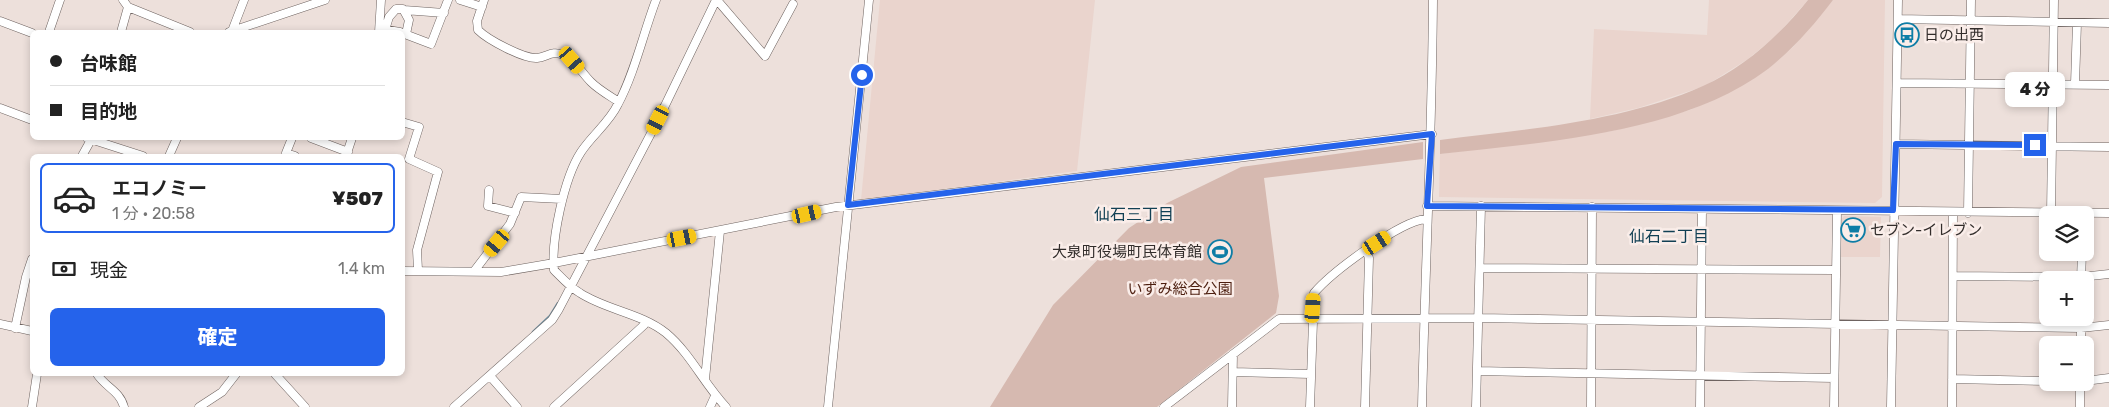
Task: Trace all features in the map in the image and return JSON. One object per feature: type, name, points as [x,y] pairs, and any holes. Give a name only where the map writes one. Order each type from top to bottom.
[{"type":"street","points":[[50,30],[60,0]]},
{"type":"street","points":[[231,30],[244,0]]},
{"type":"street","points":[[236,30],[325,0]]},
{"type":"street","points":[[381,0],[381,30]]},
{"type":"street","points":[[405,34],[432,44],[448,0]]},
{"type":"street","points":[[460,0],[483,4],[477,20],[478,30],[486,39],[499,46],[535,58],[554,52],[564,55],[572,60],[592,83],[619,102]]},
{"type":"street","points":[[656,0],[619,102],[602,128],[581,151],[568,178],[562,199],[554,270],[572,287],[588,298],[646,321],[665,332],[683,349],[706,379],[715,396],[726,407]]},
{"type":"street","points":[[454,407],[552,320],[572,287],[658,120],[716,0],[765,56],[793,4]]},
{"type":"street","points":[[828,407],[869,0]]},
{"type":"street","points":[[1422,407],[1426,219],[1432,134],[1433,0]]},
{"type":"street","points":[[1891,407],[1898,0]]},
{"type":"street","points":[[1968,213],[1971,0]]},
{"type":"street","points":[[2051,206],[2054,0]]},
{"type":"street","points":[[121,30],[126,3],[186,30]]},
{"type":"street","points":[[381,30],[396,9],[444,13]]},
{"type":"street","points":[[404,10],[410,27],[405,31]]},
{"type":"street","points":[[1898,18],[2109,23]]},
{"type":"street","points":[[0,21],[30,32]]},
{"type":"street","points":[[2075,84],[2077,22]]},
{"type":"street","points":[[1897,83],[2109,85]]},
{"type":"street","points":[[0,108],[30,119]]},
{"type":"street","points":[[405,123],[419,127],[409,158],[438,172],[418,250],[418,270]]},
{"type":"street","points":[[405,271],[475,270],[500,272],[554,264],[848,205],[1432,134]]},
{"type":"street","points":[[83,154],[89,140]]},
{"type":"street","points":[[96,140],[137,154]]},
{"type":"street","points":[[170,154],[175,140]]},
{"type":"street","points":[[289,154],[286,153],[291,140]]},
{"type":"street","points":[[316,140],[347,154],[351,140]]},
{"type":"street","points":[[1896,144],[1969,146],[2051,145],[2109,148]]},
{"type":"street","points":[[489,190],[488,206],[515,213]]},
{"type":"street","points":[[475,270],[510,224],[521,197],[562,199]]},
{"type":"street","points":[[1427,206],[1893,210],[2039,214]]},
{"type":"street","points":[[1476,407],[1481,206]]},
{"type":"street","points":[[1591,407],[1592,207]]},
{"type":"street","points":[[1700,407],[1702,209]]},
{"type":"street","points":[[1834,407],[1837,211]]},
{"type":"street","points":[[1952,407],[1954,213]]},
{"type":"street","points":[[2094,214],[2109,213]]},
{"type":"street","points":[[1310,407],[1314,293],[1366,250],[1406,226],[1426,219]]},
{"type":"street","points":[[706,379],[720,231]]},
{"type":"street","points":[[1365,407],[1369,258],[1366,250]]},
{"type":"street","points":[[1480,268],[1835,270]]},
{"type":"street","points":[[2094,277],[2109,274]]},
{"type":"street","points":[[1953,276],[2039,278]]},
{"type":"street","points":[[14,328],[29,282]]},
{"type":"street","points":[[1164,407],[1279,319],[1478,318],[1592,322],[2081,328],[2109,325]]},
{"type":"street","points":[[554,407],[644,325],[646,321]]},
{"type":"street","points":[[0,324],[30,331]]},
{"type":"street","points":[[2081,328],[2081,336]]},
{"type":"street","points":[[1232,407],[1233,354]]},
{"type":"street","points":[[1477,371],[1591,375],[1834,378]]},
{"type":"street","points":[[1233,372],[1311,374]]},
{"type":"street","points":[[32,407],[37,376]]},
{"type":"street","points":[[98,376],[100,380],[120,396],[124,407]]},
{"type":"street","points":[[200,407],[222,392],[234,376]]},
{"type":"street","points":[[277,376],[305,407]]},
{"type":"street","points":[[490,376],[517,407]]},
{"type":"street","points":[[2094,380],[2109,378]]},
{"type":"street","points":[[1952,379],[2039,381]]},
{"type":"street","points":[[2080,391],[2080,407]]},
{"type":"street","points":[[710,407],[715,396]]},
{"type":"shaded area","points":[[880,0],[1095,0],[1077,171],[861,200]]},
{"type":"shaded area","points":[[1709,0],[1808,0],[1777,35],[1748,59],[1705,86],[1638,108],[1590,119],[1594,29],[1707,35]]},
{"type":"shaded area","points":[[1833,0],[1885,0],[1882,197],[1875,203],[1439,197],[1440,154],[1612,131],[1690,110],[1726,94],[1768,69],[1793,47]]},
{"type":"shaded area","points":[[1844,216],[1881,217],[1880,257],[1839,257],[1840,221]]},
{"type":"green space","points":[[1808,0],[1833,0],[1803,36],[1768,69],[1733,91],[1695,108],[1654,121],[1567,139],[1440,154],[1440,140],[1541,128],[1607,116],[1672,98],[1703,86],[1718,79],[1747,60],[1786,26]]},
{"type":"green space","name":"いずみ総合公園","points":[[1423,142],[1423,159],[1264,178],[1279,296],[1276,313],[1157,407],[990,407],[1053,305],[1129,228],[1167,203],[1241,167]]},
{"type":"waterway","points":[[650,127],[661,105]]},
{"type":"waterway","points":[[533,332],[550,316],[558,303]]},
{"type":"place","name":"日の出西","points":[[1907,35]]},
{"type":"place","name":"セブン-イレブン","points":[[1853,230]]},
{"type":"place","name":"大泉町役場町民体育館","points":[[1220,252]]},
{"type":"district","name":"仙石三丁目","points":[[1134,214]]},
{"type":"district","name":"仙石二丁目","points":[[1669,236]]},
{"type":"route","points":[[862,75],[848,205],[1432,134],[1427,206],[1893,210],[1896,144],[2035,145]]}]
